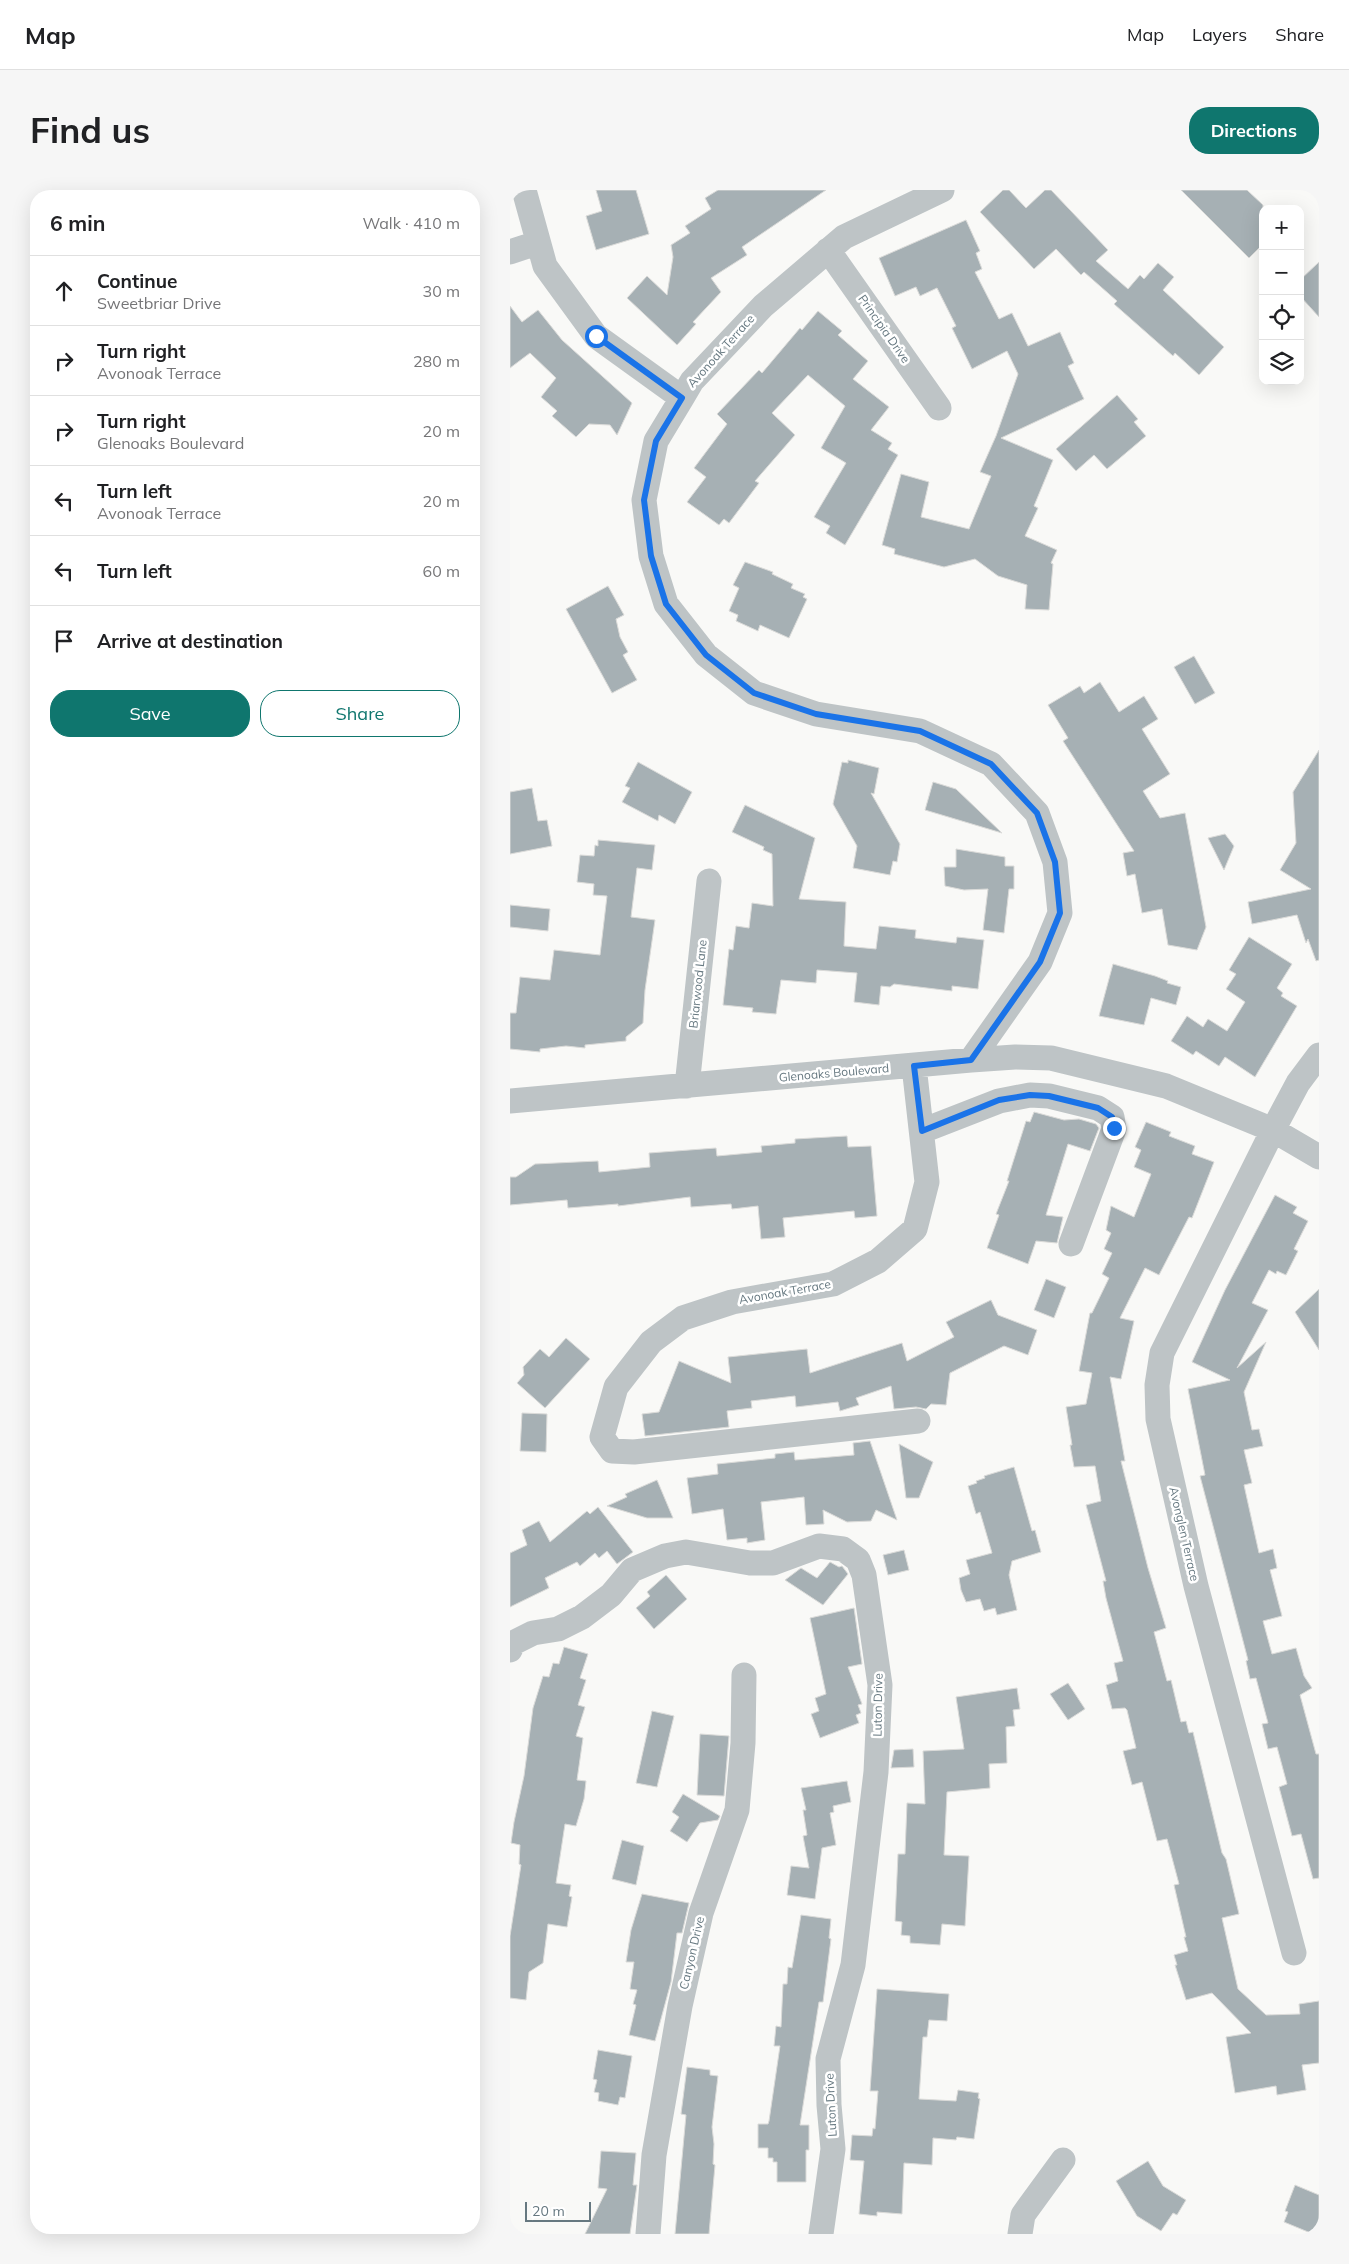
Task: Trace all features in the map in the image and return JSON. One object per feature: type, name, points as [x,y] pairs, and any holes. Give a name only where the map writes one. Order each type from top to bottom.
[{"type":"street","points":[[524,190],[537,244],[545,266],[596,336],[682,398]]},
{"type":"street","name":"Avonoak Terrace","points":[[942,190],[844,237],[763,306],[692,381],[656,441],[644,500],[651,556],[666,604],[706,655],[754,693],[816,714],[920,731],[991,764],[1037,813],[1055,862],[1060,913],[1040,962],[971,1060]]},
{"type":"street","points":[[510,252],[537,244]]},
{"type":"street","name":"Principia Drive","points":[[828,250],[939,408]]},
{"type":"street","name":"Briarwood Lane","points":[[686,1086],[709,881]]},
{"type":"street","name":"Avonglen Terrace","points":[[1294,1954],[1196,1586],[1158,1419],[1157,1385],[1162,1353],[1272,1130],[1298,1083],[1319,1055]]},
{"type":"street","name":"Glenoaks Boulevard","points":[[510,1101],[971,1060],[1016,1057],[1051,1058],[1087,1065],[1166,1086],[1272,1130],[1319,1157]]},
{"type":"street","name":"Avonoak Terrace","points":[[914,1066],[927,1182],[915,1229],[878,1261],[833,1284],[732,1302],[683,1318],[651,1342],[616,1387],[602,1437],[612,1451],[634,1452],[918,1421]]},
{"type":"street","points":[[922,1131],[999,1100],[1030,1095],[1049,1096],[1098,1108],[1112,1117],[1114,1128],[1071,1244]]},
{"type":"street","name":"Luton Drive","points":[[510,1650],[514,1643],[533,1633],[558,1629],[582,1617],[611,1595],[632,1570],[665,1556],[686,1552],[750,1563],[773,1563],[819,1546],[843,1549],[858,1560],[864,1575],[880,1686],[876,1772],[853,1965],[828,2059],[829,2105],[834,2149],[821,2234]]},
{"type":"street","name":"Canyon Drive","points":[[648,2234],[654,2155],[680,2006],[701,1913],[738,1810],[743,1743],[744,1675]]},
{"type":"street","points":[[1020,2234],[1023,2216],[1063,2160]]},
{"type":"building","points":[[596,190],[636,190],[649,234],[596,250],[586,216],[602,211]]},
{"type":"building","points":[[718,190],[826,190],[742,247],[747,255],[711,278],[721,292],[693,322],[696,324],[677,345],[627,298],[647,276],[667,295],[673,257],[671,245],[690,233],[685,226],[711,209],[705,198]]},
{"type":"building","points":[[1003,190],[1009,190],[1026,208],[1045,190],[1051,190],[1108,250],[1096,261],[1128,289],[1140,275],[1144,279],[1158,263],[1174,277],[1163,290],[1224,347],[1199,375],[1175,353],[1173,356],[1114,304],[1117,301],[1084,272],[1081,275],[1056,249],[1034,269],[980,212]]},
{"type":"building","points":[[1181,190],[1247,190],[1263,205],[1259,205],[1259,248],[1249,258]]},
{"type":"building","points":[[966,220],[980,251],[976,253],[982,269],[975,272],[999,319],[1012,313],[1028,346],[1060,332],[1074,363],[1068,366],[1084,399],[1001,438],[1053,460],[1034,506],[1038,508],[1025,536],[1057,550],[1051,563],[1053,564],[1049,610],[1025,609],[1027,585],[998,576],[975,559],[944,567],[894,554],[895,549],[882,545],[901,474],[929,482],[921,517],[969,529],[991,476],[980,472],[996,436],[1018,374],[1007,351],[972,369],[952,328],[956,326],[937,288],[920,296],[916,287],[895,296],[879,258]]},
{"type":"building","points":[[1319,262],[1319,317],[1304,300],[1304,276]]},
{"type":"building","points":[[510,306],[522,322],[538,310],[562,340],[632,403],[617,435],[610,425],[589,424],[576,437],[552,416],[557,411],[541,397],[556,378],[530,353],[510,368]]},
{"type":"building","points":[[818,311],[842,331],[838,335],[868,361],[853,379],[889,407],[871,430],[892,443],[888,449],[898,455],[845,545],[826,533],[830,526],[814,517],[846,463],[821,448],[845,406],[808,375],[772,413],[795,435],[755,481],[759,483],[729,523],[724,519],[719,525],[687,502],[706,477],[694,468],[727,424],[717,414],[759,370],[762,373],[800,328],[802,330]]},
{"type":"building","points":[[1117,395],[1138,419],[1134,422],[1146,436],[1107,469],[1094,455],[1076,471],[1056,449]]},
{"type":"building","points":[[745,562],[773,572],[772,574],[793,584],[791,588],[805,594],[803,597],[807,599],[789,638],[760,625],[758,631],[736,621],[738,615],[729,611],[739,588],[733,585]]},
{"type":"building","points":[[608,586],[624,615],[616,619],[620,637],[628,652],[623,655],[637,680],[612,693],[566,609]]},
{"type":"building","points":[[1194,656],[1215,693],[1195,704],[1174,667]]},
{"type":"building","points":[[1100,682],[1119,712],[1144,696],[1158,719],[1142,729],[1170,774],[1143,791],[1160,818],[1185,813],[1206,927],[1197,950],[1168,945],[1162,909],[1142,913],[1135,874],[1127,876],[1123,853],[1134,851],[1063,741],[1068,738],[1048,705],[1080,686],[1084,693]]},
{"type":"building","points":[[1319,750],[1319,960],[1316,961],[1308,939],[1306,943],[1297,915],[1252,924],[1248,902],[1311,889],[1280,870],[1296,843],[1293,792]]},
{"type":"building","points":[[848,760],[879,768],[874,794],[871,793],[900,844],[897,862],[893,861],[890,875],[853,868],[857,846],[833,804],[842,762],[848,763]]},
{"type":"building","points":[[638,762],[692,792],[675,824],[659,815],[658,821],[622,802],[630,788],[625,786]]},
{"type":"building","points":[[933,782],[956,789],[1002,833],[925,810]]},
{"type":"building","points":[[532,788],[538,821],[547,820],[552,846],[510,854],[510,792]]},
{"type":"building","points":[[745,805],[815,838],[799,899],[846,902],[844,946],[876,949],[879,926],[916,930],[915,938],[956,943],[957,937],[984,940],[978,989],[952,986],[952,991],[894,984],[890,987],[881,986],[879,1005],[854,1002],[857,973],[817,970],[816,983],[781,980],[776,1014],[752,1012],[753,1008],[723,1005],[729,949],[733,950],[736,926],[749,928],[752,903],[773,906],[772,854],[763,850],[764,847],[732,832]]},
{"type":"building","points":[[1225,834],[1234,846],[1224,870],[1208,838]]},
{"type":"building","points":[[598,840],[655,845],[652,870],[637,868],[631,917],[655,920],[645,990],[643,1023],[626,1037],[626,1041],[585,1045],[585,1048],[566,1046],[540,1049],[540,1052],[510,1049],[510,1013],[516,1013],[520,977],[550,980],[554,950],[600,955],[607,896],[593,895],[594,884],[577,882],[580,855],[594,856],[595,845],[598,846]]},
{"type":"building","points":[[956,849],[1005,857],[1005,866],[1014,866],[1014,889],[1009,889],[1004,933],[983,930],[988,889],[964,890],[945,886],[944,867],[956,867]]},
{"type":"building","points":[[510,905],[550,909],[548,931],[510,927]]},
{"type":"building","points":[[1249,937],[1292,964],[1277,988],[1283,993],[1281,996],[1297,1006],[1255,1077],[1225,1057],[1219,1066],[1196,1051],[1193,1055],[1171,1041],[1187,1016],[1203,1027],[1208,1019],[1227,1031],[1245,1002],[1226,989],[1236,974],[1229,970]]},
{"type":"building","points":[[1113,964],[1155,976],[1168,981],[1167,983],[1181,987],[1176,1005],[1151,998],[1144,1025],[1099,1016]]},
{"type":"building","points":[[1034,1112],[1064,1120],[1079,1119],[1096,1124],[1099,1128],[1090,1151],[1068,1144],[1046,1215],[1063,1217],[1057,1243],[1036,1241],[1028,1264],[987,1248],[999,1215],[996,1214],[1009,1181],[1007,1181],[1026,1121],[1030,1122]]},
{"type":"building","points":[[1146,1122],[1171,1132],[1169,1136],[1195,1146],[1192,1154],[1214,1162],[1192,1218],[1189,1217],[1159,1275],[1145,1268],[1120,1318],[1134,1321],[1121,1379],[1110,1377],[1125,1461],[1121,1461],[1148,1568],[1166,1628],[1154,1632],[1167,1681],[1171,1680],[1181,1722],[1186,1721],[1189,1733],[1193,1732],[1222,1853],[1226,1859],[1239,1914],[1222,1918],[1238,1989],[1266,2015],[1300,2014],[1299,2004],[1319,2001],[1319,2063],[1302,2065],[1306,2090],[1277,2095],[1276,2086],[1235,2093],[1226,2037],[1251,2033],[1212,1993],[1186,2000],[1175,1965],[1177,1965],[1174,1955],[1188,1951],[1174,1885],[1179,1884],[1167,1839],[1157,1841],[1142,1782],[1132,1785],[1123,1751],[1136,1748],[1127,1710],[1125,1708],[1112,1709],[1106,1685],[1118,1681],[1114,1663],[1123,1661],[1106,1598],[1103,1581],[1106,1581],[1086,1505],[1101,1501],[1095,1466],[1074,1467],[1070,1445],[1072,1445],[1066,1407],[1086,1404],[1092,1373],[1079,1371],[1090,1313],[1092,1313],[1109,1278],[1102,1274],[1112,1253],[1104,1249],[1111,1233],[1106,1230],[1111,1206],[1134,1217],[1151,1174],[1134,1167],[1141,1150],[1135,1147]]},
{"type":"building","points":[[847,1136],[848,1147],[871,1146],[877,1216],[855,1218],[854,1211],[783,1218],[785,1237],[761,1239],[758,1206],[732,1209],[731,1204],[691,1207],[690,1197],[618,1206],[618,1204],[568,1208],[567,1200],[510,1205],[510,1177],[516,1177],[535,1164],[598,1161],[599,1172],[650,1167],[649,1153],[716,1148],[717,1156],[762,1152],[761,1146],[795,1143],[795,1139]]},
{"type":"building","points":[[1275,1195],[1297,1207],[1293,1213],[1308,1221],[1294,1249],[1298,1251],[1286,1275],[1277,1271],[1276,1274],[1269,1270],[1252,1303],[1268,1310],[1237,1368],[1266,1342],[1244,1392],[1252,1430],[1259,1429],[1263,1446],[1244,1450],[1252,1483],[1244,1485],[1259,1553],[1273,1549],[1277,1568],[1270,1570],[1282,1616],[1263,1621],[1272,1654],[1296,1648],[1304,1676],[1312,1688],[1300,1695],[1316,1754],[1319,1754],[1319,1878],[1313,1879],[1301,1834],[1292,1836],[1279,1787],[1287,1784],[1277,1747],[1268,1749],[1262,1724],[1268,1723],[1256,1678],[1250,1679],[1246,1661],[1248,1660],[1200,1476],[1205,1475],[1188,1389],[1230,1380],[1192,1362],[1225,1290]]},
{"type":"building","points":[[1046,1279],[1066,1287],[1054,1318],[1034,1310]]},
{"type":"building","points":[[1319,1289],[1319,1350],[1295,1312]]},
{"type":"building","points":[[991,1300],[998,1315],[1037,1330],[1028,1355],[1004,1346],[950,1373],[946,1405],[931,1404],[926,1409],[916,1407],[894,1409],[891,1386],[856,1398],[859,1405],[840,1411],[838,1402],[796,1407],[795,1396],[751,1401],[752,1408],[727,1411],[729,1427],[645,1436],[642,1414],[659,1412],[679,1361],[731,1383],[728,1357],[807,1349],[810,1373],[902,1343],[907,1361],[954,1337],[946,1322]]},
{"type":"building","points":[[566,1338],[590,1359],[545,1408],[517,1383],[524,1375],[523,1367],[540,1349],[549,1357]]},
{"type":"building","points":[[522,1413],[547,1414],[546,1452],[520,1451]]},
{"type":"building","points":[[870,1441],[897,1520],[876,1510],[871,1521],[847,1522],[823,1510],[824,1524],[806,1525],[804,1497],[761,1502],[765,1540],[747,1543],[747,1538],[727,1540],[723,1509],[692,1514],[687,1478],[718,1474],[717,1464],[775,1458],[775,1454],[794,1452],[795,1460],[854,1455],[853,1443]]},
{"type":"building","points":[[899,1444],[933,1462],[919,1498],[906,1498]]},
{"type":"building","points":[[1014,1467],[1032,1531],[1035,1530],[1041,1552],[1012,1561],[1009,1575],[1017,1610],[997,1615],[995,1608],[984,1611],[980,1599],[966,1602],[961,1590],[959,1578],[970,1574],[966,1560],[992,1553],[980,1512],[976,1514],[968,1486],[985,1478],[984,1476]]},
{"type":"building","points":[[657,1480],[673,1518],[647,1518],[607,1506],[627,1497],[625,1494]]},
{"type":"building","points":[[598,1507],[633,1552],[617,1564],[607,1551],[599,1558],[595,1553],[580,1566],[577,1562],[545,1578],[549,1588],[510,1607],[510,1553],[527,1545],[522,1530],[539,1521],[550,1542],[587,1511],[590,1514]]},
{"type":"building","points":[[904,1550],[909,1570],[888,1575],[883,1555]]},
{"type":"building","points":[[830,1562],[839,1567],[842,1566],[848,1574],[823,1605],[785,1580],[801,1568],[817,1578]]},
{"type":"building","points":[[666,1575],[687,1599],[654,1629],[636,1608],[650,1596],[647,1592]]},
{"type":"building","points":[[854,1608],[862,1664],[848,1667],[862,1704],[858,1705],[861,1713],[856,1715],[859,1723],[820,1738],[811,1714],[819,1711],[815,1698],[826,1694],[810,1618]]},
{"type":"building","points":[[564,1647],[588,1654],[580,1678],[586,1680],[578,1705],[585,1707],[576,1736],[583,1738],[577,1780],[586,1781],[584,1799],[576,1826],[565,1824],[556,1883],[571,1885],[569,1896],[572,1897],[567,1927],[548,1924],[543,1963],[529,1972],[526,2000],[510,1998],[510,1936],[521,1865],[519,1864],[520,1845],[511,1843],[514,1822],[524,1776],[533,1708],[543,1676],[549,1677],[553,1663],[559,1664]]},
{"type":"building","points":[[1068,1683],[1085,1709],[1068,1720],[1050,1694]]},
{"type":"building","points":[[1017,1688],[1020,1709],[1013,1710],[1015,1726],[1006,1727],[1007,1763],[989,1764],[990,1788],[947,1792],[944,1855],[969,1856],[965,1926],[942,1924],[940,1945],[910,1943],[910,1936],[901,1935],[902,1922],[895,1921],[898,1854],[905,1854],[907,1803],[925,1804],[923,1751],[964,1749],[956,1697]]},
{"type":"building","points":[[652,1711],[674,1716],[657,1787],[636,1783]]},
{"type":"building","points":[[700,1734],[729,1736],[724,1796],[697,1795]]},
{"type":"building","points":[[913,1749],[914,1767],[891,1768],[894,1750]]},
{"type":"building","points":[[847,1781],[851,1802],[833,1806],[834,1812],[830,1813],[836,1845],[822,1848],[815,1899],[787,1895],[791,1866],[809,1868],[803,1836],[807,1835],[803,1810],[806,1810],[801,1788]]},
{"type":"building","points":[[683,1794],[720,1816],[718,1820],[700,1823],[687,1842],[670,1831],[679,1817],[672,1812]]},
{"type":"building","points":[[622,1840],[644,1846],[636,1885],[612,1879]]},
{"type":"building","points":[[642,1894],[689,1903],[682,1933],[677,1933],[671,1982],[655,2041],[629,2035],[636,2005],[633,2004],[637,1990],[630,1989],[634,1962],[626,1962],[631,1930]]},
{"type":"building","points":[[801,1915],[831,1919],[829,1938],[831,1939],[823,2002],[819,2002],[800,2125],[809,2125],[809,2150],[806,2150],[806,2182],[777,2182],[777,2162],[773,2162],[773,2158],[768,2158],[768,2148],[758,2148],[758,2124],[768,2124],[769,2121],[780,2046],[774,2046],[776,2026],[781,2027],[783,1984],[787,1984],[788,1967],[792,1968]]},
{"type":"building","points":[[877,1989],[949,1994],[947,2021],[929,2020],[927,2037],[923,2037],[919,2099],[956,2101],[958,2090],[979,2093],[978,2098],[980,2099],[974,2139],[957,2137],[956,2140],[933,2138],[932,2165],[904,2163],[902,2214],[877,2212],[877,2216],[859,2214],[864,2161],[850,2160],[852,2135],[872,2136],[873,2128],[875,2129],[878,2091],[870,2091]]},
{"type":"building","points":[[598,2050],[632,2056],[625,2098],[620,2097],[618,2105],[598,2101],[599,2093],[594,2092],[597,2080],[593,2079]]},
{"type":"building","points":[[687,2067],[710,2070],[710,2075],[718,2076],[712,2127],[714,2144],[713,2164],[715,2165],[709,2234],[675,2234],[686,2115],[681,2114]]},
{"type":"building","points":[[601,2151],[636,2153],[633,2185],[637,2185],[630,2234],[585,2234],[607,2189],[598,2188]]},
{"type":"building","points":[[1148,2161],[1163,2186],[1186,2200],[1177,2215],[1173,2213],[1161,2231],[1137,2216],[1116,2181]]},
{"type":"building","points":[[1295,2185],[1319,2195],[1319,2234],[1313,2234],[1284,2222],[1288,2212],[1285,2211]]},
{"type":"route","points":[[596,336],[682,398],[656,441],[644,500],[651,556],[666,604],[706,655],[754,693],[816,714],[920,731],[991,764],[1037,813],[1055,862],[1060,913],[1040,962],[971,1060],[914,1066],[922,1131],[999,1100],[1030,1095],[1049,1096],[1098,1108],[1112,1117],[1114,1128]]}]
